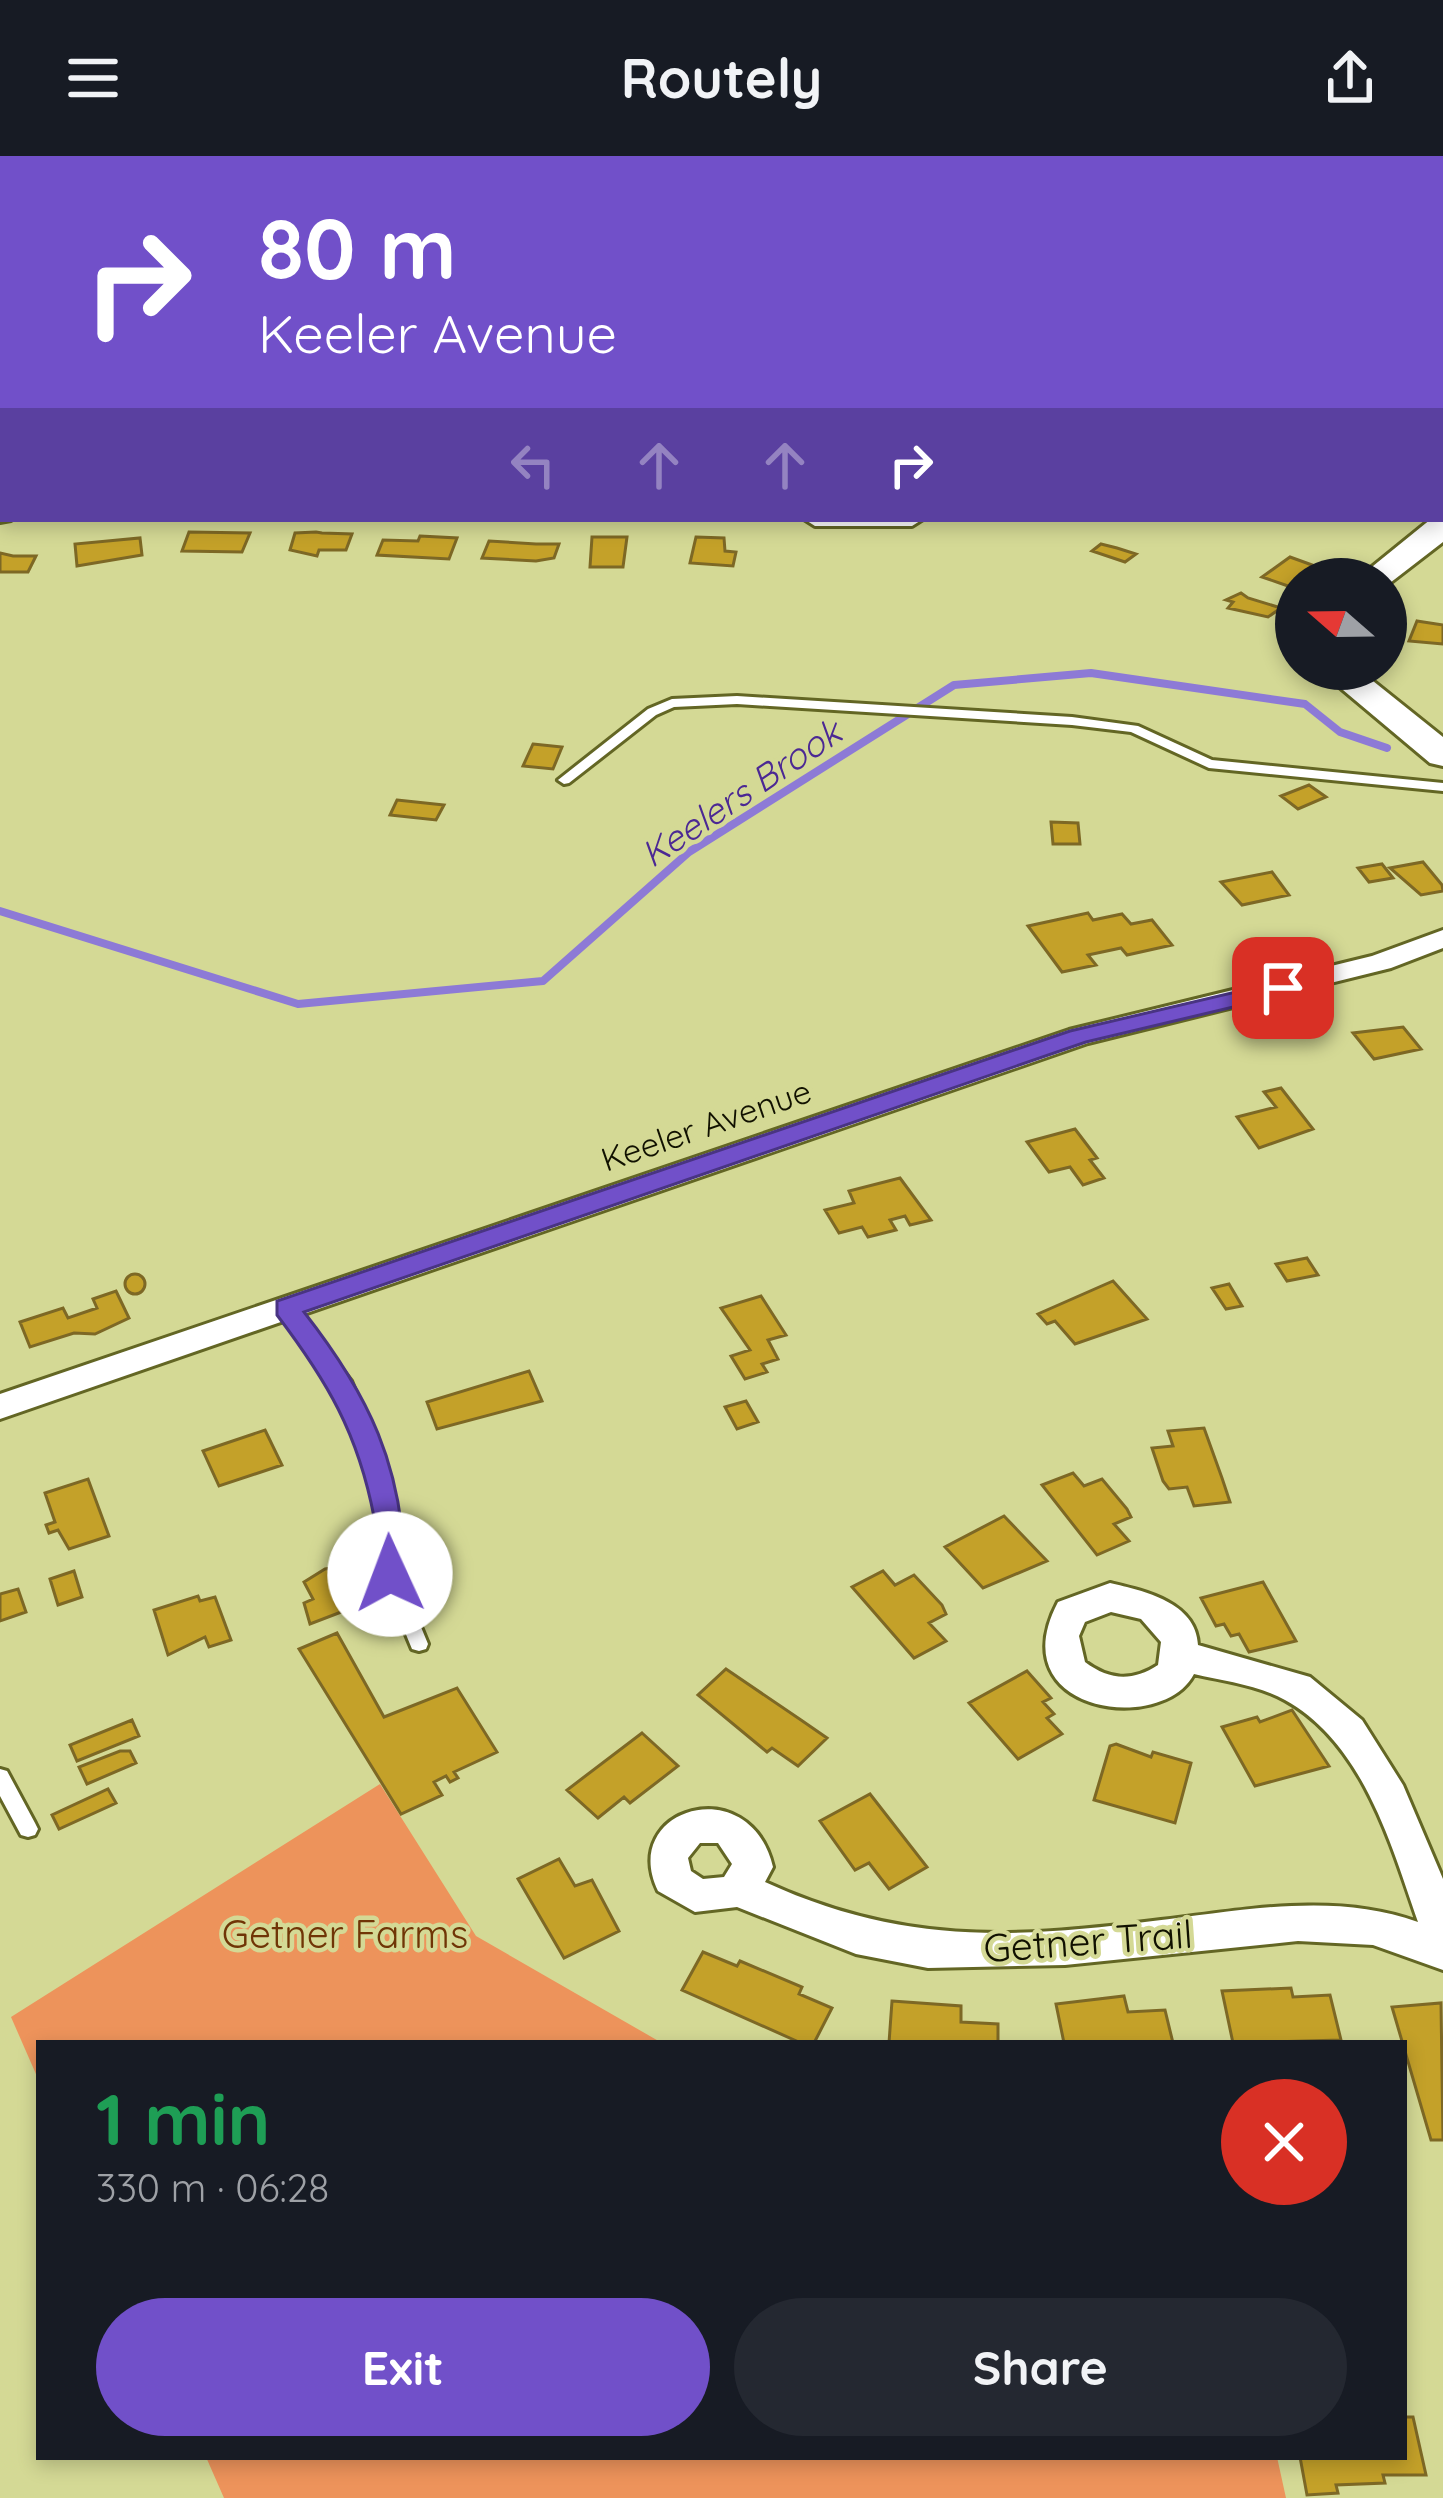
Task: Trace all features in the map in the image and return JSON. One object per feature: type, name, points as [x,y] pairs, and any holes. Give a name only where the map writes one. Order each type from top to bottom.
[{"type":"main road","points":[[1401,558],[1443,526]]},
{"type":"main road","points":[[1362,690],[1443,755]]},
{"type":"street","name":"Keeler Avenue","points":[[0,1406],[1079,1036],[1381,962],[1443,938]]},
{"type":"street","points":[[1182,1656],[1298,1688],[1340,1718],[1406,1832],[1443,1936]]},
{"type":"street","name":"Getner Trail","points":[[738,1889],[801,1918],[925,1950],[1088,1946],[1323,1921],[1418,1938],[1443,1952]]},
{"type":"lane","points":[[563,780],[672,703],[736,700],[1072,721],[1134,730],[1209,764],[1443,787]]},
{"type":"lane","points":[[286,1308],[343,1382],[350,1399],[389,1520],[390,1574],[419,1644]]},
{"type":"lane","points":[[0,1777],[28,1829]]},
{"type":"green space","name":"Getner Farms","points":[[380,1784],[476,1936],[657,2040],[36,2040],[36,2074],[11,2017]]},
{"type":"green space","points":[[207,2460],[1278,2460],[1286,2498],[224,2498]]},
{"type":"building","points":[[189,532],[250,533],[242,552],[182,551]]},
{"type":"building","points":[[295,533],[352,534],[346,550],[319,550],[317,556],[290,550]]},
{"type":"building","points":[[420,536],[457,538],[449,559],[377,555],[383,540],[418,541]]},
{"type":"building","points":[[592,537],[627,537],[623,567],[590,567]]},
{"type":"building","points":[[696,537],[724,538],[725,551],[736,552],[733,566],[690,563]]},
{"type":"building","points":[[140,538],[142,555],[77,566],[75,544]]},
{"type":"building","points":[[489,541],[559,544],[554,558],[482,558]]},
{"type":"building","points":[[1101,544],[1136,554],[1125,562],[1092,551]]},
{"type":"building","points":[[0,553],[36,556],[28,572],[0,572]]},
{"type":"building","points":[[1241,593],[1275,606],[1275,612],[1268,617],[1228,608],[1233,602],[1226,600]]},
{"type":"building","points":[[1417,621],[1443,625],[1443,644],[1409,641]]},
{"type":"building","points":[[533,744],[562,747],[553,769],[523,766]]},
{"type":"building","points":[[1309,785],[1326,797],[1298,809],[1281,796]]},
{"type":"building","points":[[397,800],[444,805],[436,820],[390,815]]},
{"type":"building","points":[[1051,822],[1078,823],[1080,844],[1053,844]]},
{"type":"building","points":[[1423,862],[1443,891],[1421,895],[1390,868]]},
{"type":"building","points":[[1382,864],[1393,878],[1369,882],[1358,868]]},
{"type":"building","points":[[1272,872],[1289,895],[1242,905],[1221,882]]},
{"type":"building","points":[[1088,913],[1093,920],[1122,914],[1131,924],[1152,920],[1172,945],[1127,955],[1121,948],[1088,955],[1096,965],[1062,972],[1028,926]]},
{"type":"building","points":[[1403,1027],[1421,1049],[1374,1059],[1353,1033]]},
{"type":"building","points":[[1281,1088],[1313,1129],[1259,1148],[1237,1117],[1276,1107],[1264,1092]]},
{"type":"building","points":[[1075,1129],[1097,1158],[1090,1160],[1104,1178],[1083,1185],[1070,1167],[1049,1172],[1027,1142]]},
{"type":"building","points":[[900,1178],[931,1220],[910,1225],[905,1216],[890,1220],[896,1230],[868,1237],[862,1227],[839,1233],[825,1210],[854,1203],[849,1191]]},
{"type":"building","points":[[1307,1258],[1318,1275],[1287,1281],[1276,1264]]},
{"type":"building","points":[[135,1274],[145,1284],[135,1294],[125,1284]]},
{"type":"building","points":[[1113,1281],[1147,1319],[1075,1344],[1055,1321],[1047,1324],[1038,1314]]},
{"type":"building","points":[[1229,1284],[1242,1306],[1226,1309],[1212,1288]]},
{"type":"building","points":[[116,1291],[129,1318],[95,1334],[74,1333],[30,1347],[20,1322],[63,1308],[68,1318],[97,1308],[93,1299]]},
{"type":"building","points":[[761,1296],[786,1335],[768,1340],[778,1359],[762,1364],[767,1372],[745,1379],[731,1356],[750,1350],[721,1308]]},
{"type":"building","points":[[529,1371],[542,1401],[437,1429],[427,1402]]},
{"type":"building","points":[[746,1401],[758,1422],[737,1429],[725,1407]]},
{"type":"building","points":[[1204,1428],[1230,1502],[1194,1506],[1187,1487],[1169,1489],[1163,1481],[1152,1448],[1173,1446],[1168,1431]]},
{"type":"building","points":[[265,1430],[282,1465],[219,1486],[203,1451]]},
{"type":"building","points":[[1073,1473],[1084,1486],[1102,1479],[1127,1509],[1131,1517],[1114,1524],[1129,1541],[1097,1555],[1042,1485]]},
{"type":"building","points":[[88,1479],[109,1536],[69,1549],[58,1530],[49,1533],[46,1525],[55,1522],[45,1493]]},
{"type":"building","points":[[1004,1516],[1047,1561],[983,1588],[945,1547]]},
{"type":"building","points":[[349,1566],[362,1604],[310,1624],[304,1603],[313,1599],[304,1582],[325,1569]]},
{"type":"building","points":[[74,1571],[82,1597],[58,1605],[50,1579]]},
{"type":"building","points":[[883,1571],[895,1585],[914,1575],[942,1605],[946,1614],[929,1623],[946,1641],[914,1658],[852,1587]]},
{"type":"building","points":[[1263,1582],[1296,1641],[1249,1652],[1239,1634],[1231,1636],[1224,1624],[1216,1626],[1201,1598]]},
{"type":"building","points":[[18,1589],[26,1612],[0,1621],[0,1594]]},
{"type":"building","points":[[198,1596],[200,1601],[215,1597],[231,1640],[209,1647],[205,1637],[168,1655],[154,1610]]},
{"type":"building","points":[[337,1633],[384,1717],[457,1688],[497,1752],[454,1772],[458,1778],[450,1782],[446,1776],[434,1782],[442,1795],[401,1814],[299,1649]]},
{"type":"building","points":[[726,1669],[827,1738],[798,1766],[772,1748],[767,1752],[698,1695]]},
{"type":"building","points":[[1027,1671],[1051,1698],[1043,1702],[1054,1714],[1047,1718],[1062,1734],[1018,1759],[969,1703]]},
{"type":"building","points":[[1292,1710],[1329,1766],[1255,1786],[1222,1727],[1257,1717],[1260,1722]]},
{"type":"building","points":[[132,1720],[139,1736],[77,1761],[70,1745]]},
{"type":"building","points":[[642,1733],[678,1766],[630,1803],[624,1797],[598,1818],[567,1790]]},
{"type":"building","points":[[1110,1746],[1151,1757],[1153,1752],[1191,1763],[1175,1823],[1094,1800]]},
{"type":"building","points":[[130,1751],[136,1763],[87,1784],[79,1767]]},
{"type":"building","points":[[108,1789],[116,1803],[59,1829],[52,1815]]},
{"type":"building","points":[[870,1794],[927,1867],[889,1889],[869,1863],[855,1870],[820,1821]]},
{"type":"building","points":[[559,1859],[575,1886],[592,1880],[619,1931],[564,1958],[518,1879]]},
{"type":"building","points":[[703,1952],[737,1966],[740,1961],[802,1987],[799,1994],[832,2008],[816,2040],[794,2040],[682,1990]]},
{"type":"building","points":[[1291,1988],[1293,1997],[1330,1995],[1341,2040],[1232,2040],[1222,1991]]},
{"type":"building","points":[[1124,1996],[1128,2012],[1165,2010],[1172,2040],[1063,2040],[1056,2004]]},
{"type":"building","points":[[892,2001],[961,2006],[961,2022],[998,2024],[998,2040],[889,2040]]},
{"type":"building","points":[[1441,2003],[1443,2140],[1431,2140],[1407,2058],[1407,2040],[1402,2040],[1392,2007]]},
{"type":"building","points":[[1407,2417],[1413,2417],[1426,2475],[1383,2475],[1385,2483],[1336,2485],[1338,2493],[1307,2495],[1301,2460],[1407,2460]]},
{"type":"waterway","name":"Keelers Brook","points":[[0,911],[298,1004],[543,981],[689,852],[954,685],[1091,673],[1305,704],[1340,732],[1387,748]]},
{"type":"route","points":[[390,1574],[389,1520],[371,1452],[343,1382],[286,1308],[1079,1036],[1283,988]]}]
